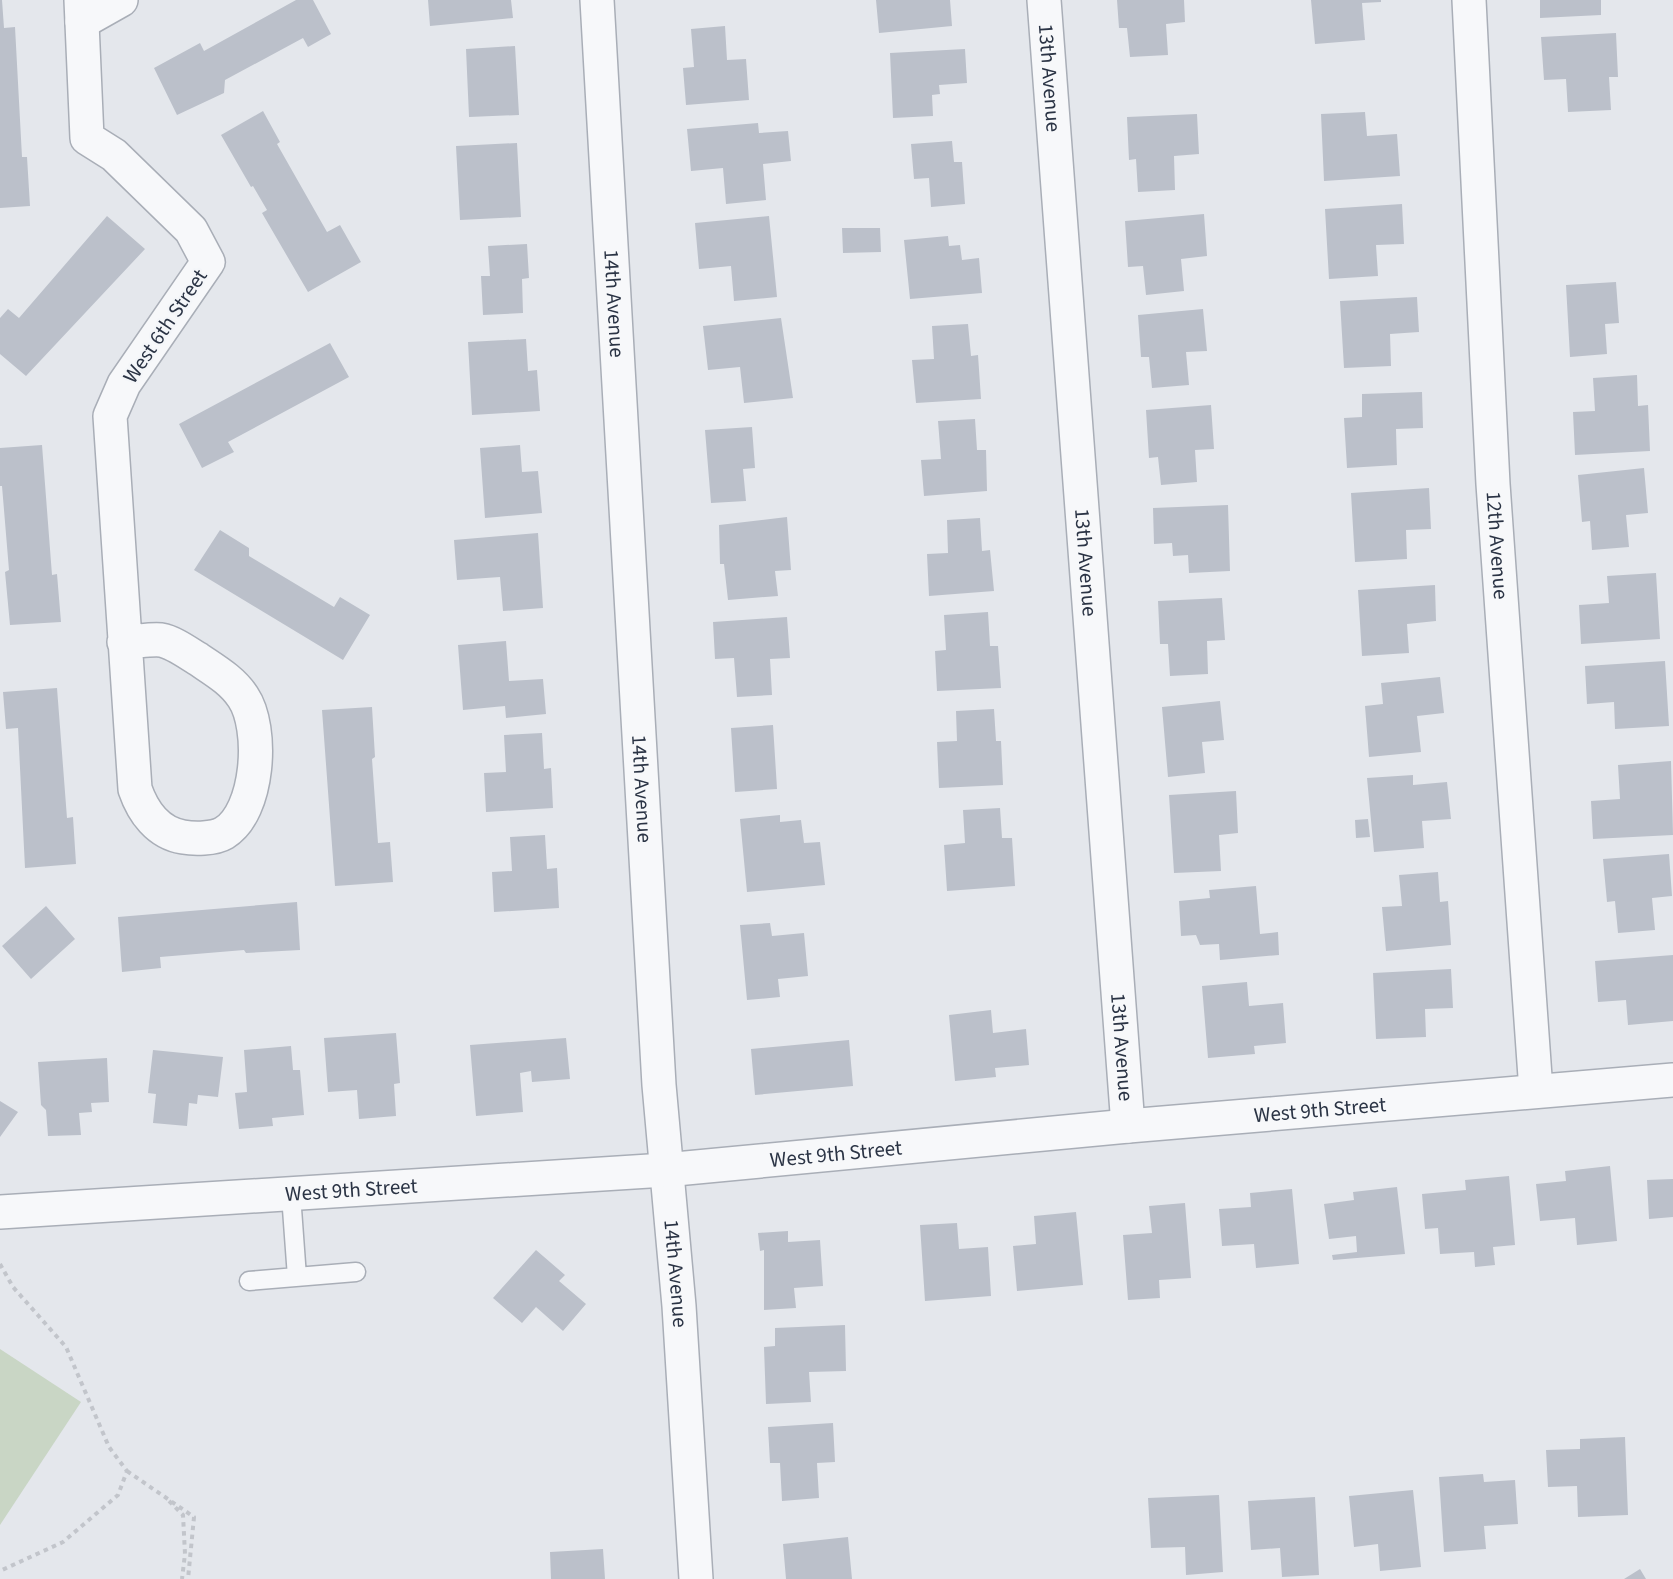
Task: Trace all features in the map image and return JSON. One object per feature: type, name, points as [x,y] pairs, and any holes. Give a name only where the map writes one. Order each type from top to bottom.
[{"type":"street","name":"West 6th Street","points":[[121,0],[81,11],[87,138],[114,155],[191,230],[208,262],[124,384],[110,416],[124,642],[135,789],[141,806],[170,835],[193,839],[224,834],[238,818],[249,796],[255,767],[253,721],[244,697],[223,676],[163,640],[124,642]]},
{"type":"street","name":"14th Avenue","points":[[597,0],[665,1170],[679,1306],[696,1579]]},
{"type":"street","name":"13th Avenue","points":[[1044,0],[1128,1126]]},
{"type":"street","name":"12th Avenue","points":[[1469,0],[1493,484],[1536,1091]]},
{"type":"street","name":"West 9th Street","points":[[0,1212],[665,1170],[1128,1126],[1673,1080]]},
{"type":"lane","points":[[291,1195],[297,1277]]},
{"type":"lane","points":[[249,1281],[356,1272]]},
{"type":"path","points":[[0,1264],[13,1287],[66,1347],[109,1447],[127,1471],[194,1517],[188,1579]]},
{"type":"path","points":[[1,1568],[63,1542],[118,1495],[127,1471]]},
{"type":"path","points":[[162,1495],[183,1515],[185,1554],[182,1579]]},
{"type":"green space","points":[[0,1349],[81,1402],[0,1525]]},
{"type":"building","points":[[0,0],[2,0],[4,28],[15,27],[22,157],[27,157],[30,206],[0,208]]},
{"type":"building","points":[[296,0],[313,0],[331,34],[308,47],[303,38],[225,80],[224,93],[177,115],[154,68],[200,43],[204,51]]},
{"type":"building","points":[[428,0],[511,0],[513,18],[430,26]]},
{"type":"building","points":[[876,0],[950,0],[952,26],[879,33]]},
{"type":"building","points":[[1117,0],[1184,0],[1185,22],[1166,24],[1168,55],[1130,57],[1127,28],[1119,28]]},
{"type":"building","points":[[1311,0],[1381,0],[1381,2],[1362,3],[1365,40],[1315,44]]},
{"type":"building","points":[[1540,0],[1601,0],[1601,15],[1540,18]]},
{"type":"building","points":[[725,26],[727,60],[746,59],[749,100],[686,105],[683,68],[694,67],[691,29]]},
{"type":"building","points":[[1616,33],[1618,77],[1609,77],[1611,110],[1568,112],[1566,79],[1544,80],[1541,37]]},
{"type":"building","points":[[515,46],[519,115],[469,117],[466,49]]},
{"type":"building","points":[[965,49],[967,83],[939,85],[940,94],[932,95],[933,116],[893,118],[890,53]]},
{"type":"building","points":[[263,111],[280,142],[277,144],[327,232],[340,225],[361,262],[308,292],[262,213],[267,210],[221,135]]},
{"type":"building","points":[[1365,112],[1367,136],[1397,134],[1400,176],[1324,181],[1321,114]]},
{"type":"building","points":[[1197,114],[1199,154],[1174,156],[1175,190],[1138,192],[1136,159],[1129,160],[1127,117]]},
{"type":"building","points":[[758,123],[759,133],[788,131],[791,161],[763,164],[766,200],[726,204],[723,168],[691,171],[687,129]]},
{"type":"building","points":[[952,141],[954,162],[962,162],[965,204],[931,207],[929,178],[914,179],[911,144]]},
{"type":"building","points":[[517,143],[521,217],[460,220],[456,146]]},
{"type":"building","points":[[1402,204],[1404,244],[1376,245],[1378,276],[1329,279],[1325,209]]},
{"type":"building","points":[[1204,214],[1207,256],[1181,259],[1184,291],[1146,295],[1143,266],[1128,267],[1125,221]]},
{"type":"building","points":[[107,216],[145,249],[26,376],[0,354],[0,318],[8,309],[19,318]]},
{"type":"building","points":[[769,216],[777,297],[734,301],[731,266],[699,269],[695,223]]},
{"type":"building","points":[[842,228],[880,228],[881,252],[843,253]]},
{"type":"building","points":[[948,236],[949,246],[960,245],[962,260],[979,258],[982,293],[910,299],[904,240]]},
{"type":"building","points":[[527,244],[529,278],[522,279],[523,313],[483,315],[481,276],[490,276],[488,246]]},
{"type":"building","points":[[1616,282],[1619,323],[1605,324],[1607,354],[1570,357],[1566,285]]},
{"type":"building","points":[[1417,297],[1419,332],[1390,334],[1391,366],[1344,368],[1340,301]]},
{"type":"building","points":[[1203,309],[1207,351],[1186,352],[1189,385],[1152,388],[1149,357],[1141,357],[1138,315]]},
{"type":"building","points":[[781,318],[793,398],[744,403],[740,367],[708,370],[703,326]]},
{"type":"building","points":[[968,324],[971,356],[978,355],[981,399],[916,403],[912,360],[934,359],[932,326]]},
{"type":"building","points":[[526,339],[528,371],[537,370],[540,411],[472,415],[468,342]]},
{"type":"building","points":[[330,343],[349,377],[228,442],[234,452],[202,468],[179,424]]},
{"type":"building","points":[[1637,375],[1638,406],[1648,405],[1650,451],[1575,455],[1573,412],[1595,411],[1593,378]]},
{"type":"building","points":[[1422,392],[1423,428],[1396,429],[1397,465],[1347,468],[1344,418],[1362,417],[1362,394]]},
{"type":"building","points":[[1211,405],[1214,449],[1195,450],[1197,482],[1161,485],[1158,457],[1149,458],[1146,410]]},
{"type":"building","points":[[975,419],[977,450],[986,450],[987,491],[924,496],[921,460],[941,459],[938,421]]},
{"type":"building","points":[[752,427],[755,468],[743,469],[746,501],[711,503],[705,430]]},
{"type":"building","points":[[42,445],[52,575],[57,574],[61,622],[10,625],[5,572],[9,570],[2,486],[0,486],[0,448]]},
{"type":"building","points":[[520,445],[522,472],[538,471],[542,513],[485,518],[480,448]]},
{"type":"building","points":[[1644,468],[1648,513],[1626,515],[1629,547],[1592,550],[1590,521],[1582,522],[1578,475]]},
{"type":"building","points":[[1429,488],[1431,529],[1406,530],[1407,559],[1355,562],[1351,493]]},
{"type":"building","points":[[1228,505],[1230,571],[1189,573],[1188,555],[1173,556],[1172,543],[1154,544],[1153,508]]},
{"type":"building","points":[[787,517],[791,570],[775,571],[778,596],[728,600],[724,564],[720,564],[719,525]]},
{"type":"building","points":[[980,518],[982,551],[990,550],[994,591],[929,596],[927,554],[948,553],[947,520]]},
{"type":"building","points":[[220,530],[249,548],[249,556],[334,607],[340,597],[370,615],[343,660],[194,570]]},
{"type":"building","points":[[538,533],[543,608],[503,611],[500,577],[457,580],[454,540]]},
{"type":"building","points":[[1656,573],[1660,639],[1581,644],[1579,605],[1609,603],[1607,576]]},
{"type":"building","points":[[1435,585],[1436,621],[1407,624],[1409,653],[1362,656],[1358,590]]},
{"type":"building","points":[[1222,598],[1225,640],[1207,641],[1208,674],[1170,676],[1168,644],[1160,644],[1158,601]]},
{"type":"building","points":[[988,612],[990,646],[998,646],[1001,688],[937,691],[935,651],[946,650],[944,615]]},
{"type":"building","points":[[787,617],[790,658],[770,659],[772,695],[737,697],[734,658],[715,659],[713,622]]},
{"type":"building","points":[[506,641],[509,681],[543,679],[546,714],[506,718],[505,706],[463,710],[458,645]]},
{"type":"building","points":[[1665,661],[1669,726],[1615,729],[1614,702],[1587,704],[1585,666]]},
{"type":"building","points":[[1440,677],[1444,713],[1417,716],[1421,752],[1369,757],[1365,706],[1383,704],[1381,683]]},
{"type":"building","points":[[57,688],[67,818],[73,817],[76,864],[25,868],[18,728],[6,729],[3,692]]},
{"type":"building","points":[[1220,701],[1224,740],[1202,742],[1205,773],[1168,777],[1162,707]]},
{"type":"building","points":[[372,707],[375,757],[372,759],[378,843],[390,842],[393,882],[335,886],[322,710]]},
{"type":"building","points":[[994,709],[996,741],[1001,741],[1003,785],[939,788],[937,742],[957,741],[956,711]]},
{"type":"building","points":[[773,725],[777,789],[735,792],[731,728]]},
{"type":"building","points":[[542,733],[544,769],[551,768],[553,808],[486,812],[484,773],[506,772],[504,735]]},
{"type":"building","points":[[1671,761],[1673,835],[1593,839],[1591,801],[1620,799],[1618,765]]},
{"type":"building","points":[[1413,775],[1413,785],[1447,782],[1451,819],[1422,821],[1424,848],[1374,852],[1367,778]]},
{"type":"building","points":[[1236,791],[1238,833],[1219,835],[1221,871],[1174,873],[1169,795]]},
{"type":"building","points":[[1000,808],[1002,838],[1012,838],[1015,886],[947,891],[944,845],[965,843],[963,810]]},
{"type":"building","points":[[780,815],[780,822],[801,820],[804,843],[820,842],[825,885],[747,892],[740,819]]},
{"type":"building","points":[[1368,819],[1370,837],[1356,838],[1355,820]]},
{"type":"building","points":[[545,835],[547,869],[557,868],[559,908],[494,912],[492,872],[512,871],[510,837]]},
{"type":"building","points":[[1669,854],[1672,896],[1652,898],[1655,930],[1618,933],[1615,901],[1607,902],[1603,859]]},
{"type":"building","points":[[1438,872],[1440,902],[1448,901],[1451,945],[1386,951],[1382,907],[1402,906],[1399,875]]},
{"type":"building","points":[[1256,886],[1260,934],[1278,932],[1279,955],[1220,960],[1219,944],[1200,945],[1196,935],[1181,936],[1179,901],[1210,898],[1209,890]]},
{"type":"building","points":[[297,902],[300,950],[246,953],[244,950],[160,957],[161,968],[122,972],[118,917]]},
{"type":"building","points":[[46,906],[75,939],[31,979],[2,946]]},
{"type":"building","points":[[770,923],[772,936],[804,933],[808,976],[778,979],[780,997],[747,1000],[740,925]]},
{"type":"building","points":[[1673,955],[1673,1021],[1628,1025],[1626,1000],[1598,1002],[1595,961]]},
{"type":"building","points":[[1451,969],[1453,1008],[1425,1009],[1426,1037],[1376,1039],[1373,973]]},
{"type":"building","points":[[1247,982],[1249,1006],[1283,1003],[1286,1043],[1254,1046],[1255,1054],[1208,1058],[1202,986]]},
{"type":"building","points":[[991,1010],[993,1033],[1026,1029],[1029,1065],[995,1068],[996,1077],[955,1081],[949,1015]]},
{"type":"building","points":[[396,1033],[400,1083],[394,1084],[396,1116],[359,1119],[357,1090],[328,1092],[324,1038]]},
{"type":"building","points":[[566,1038],[570,1079],[532,1082],[531,1071],[520,1073],[523,1112],[476,1116],[470,1045]]},
{"type":"building","points":[[849,1040],[853,1086],[755,1095],[751,1049]]},
{"type":"building","points":[[291,1046],[293,1070],[300,1070],[304,1115],[272,1118],[273,1126],[239,1129],[235,1093],[247,1092],[244,1050]]},
{"type":"building","points":[[153,1050],[223,1057],[218,1097],[198,1095],[197,1104],[189,1103],[187,1126],[153,1123],[156,1094],[148,1093]]},
{"type":"building","points":[[107,1058],[109,1102],[91,1103],[92,1112],[79,1113],[81,1135],[48,1136],[46,1110],[41,1105],[38,1062]]},
{"type":"building","points":[[0,1101],[18,1112],[0,1137]]},
{"type":"building","points":[[1610,1166],[1617,1241],[1577,1245],[1575,1218],[1540,1221],[1536,1184],[1566,1181],[1565,1171]]},
{"type":"building","points":[[1509,1176],[1515,1245],[1493,1247],[1495,1265],[1475,1267],[1474,1252],[1440,1254],[1438,1228],[1425,1229],[1422,1194],[1466,1190],[1465,1180]]},
{"type":"building","points":[[1673,1179],[1673,1217],[1649,1219],[1647,1180]]},
{"type":"building","points":[[1397,1187],[1405,1254],[1333,1260],[1332,1255],[1357,1252],[1356,1236],[1329,1239],[1324,1204],[1354,1200],[1353,1192]]},
{"type":"building","points":[[1292,1189],[1299,1264],[1256,1268],[1254,1244],[1222,1246],[1219,1209],[1251,1207],[1250,1193]]},
{"type":"building","points":[[1185,1203],[1191,1278],[1159,1280],[1160,1298],[1128,1300],[1123,1235],[1152,1233],[1149,1206]]},
{"type":"building","points":[[1076,1212],[1083,1285],[1017,1291],[1013,1246],[1036,1244],[1034,1216]]},
{"type":"building","points":[[957,1223],[959,1249],[988,1247],[991,1296],[925,1301],[920,1225]]},
{"type":"building","points":[[788,1231],[788,1242],[820,1240],[823,1286],[794,1288],[796,1308],[764,1310],[764,1250],[760,1251],[758,1233]]},
{"type":"building","points":[[536,1250],[565,1275],[559,1281],[586,1304],[563,1331],[536,1307],[522,1323],[493,1298]]},
{"type":"building","points":[[845,1325],[846,1371],[809,1372],[811,1402],[766,1404],[764,1347],[775,1346],[775,1328]]},
{"type":"building","points":[[833,1423],[835,1462],[817,1463],[819,1498],[782,1501],[780,1463],[770,1463],[768,1427]]},
{"type":"building","points":[[1625,1437],[1628,1515],[1578,1517],[1577,1486],[1548,1487],[1546,1450],[1580,1449],[1580,1439]]},
{"type":"building","points":[[1483,1474],[1484,1482],[1515,1480],[1518,1524],[1484,1526],[1486,1549],[1444,1552],[1439,1477]]},
{"type":"building","points":[[1413,1490],[1421,1567],[1380,1571],[1378,1544],[1354,1547],[1349,1496]]},
{"type":"building","points":[[1219,1495],[1223,1572],[1186,1575],[1185,1547],[1151,1548],[1148,1498]]},
{"type":"building","points":[[1315,1497],[1319,1575],[1282,1577],[1280,1548],[1251,1550],[1248,1501]]},
{"type":"building","points":[[848,1537],[852,1579],[786,1579],[783,1544]]},
{"type":"building","points":[[603,1549],[605,1579],[551,1579],[550,1552]]},
{"type":"building","points":[[1640,1569],[1646,1579],[1624,1579]]}]
